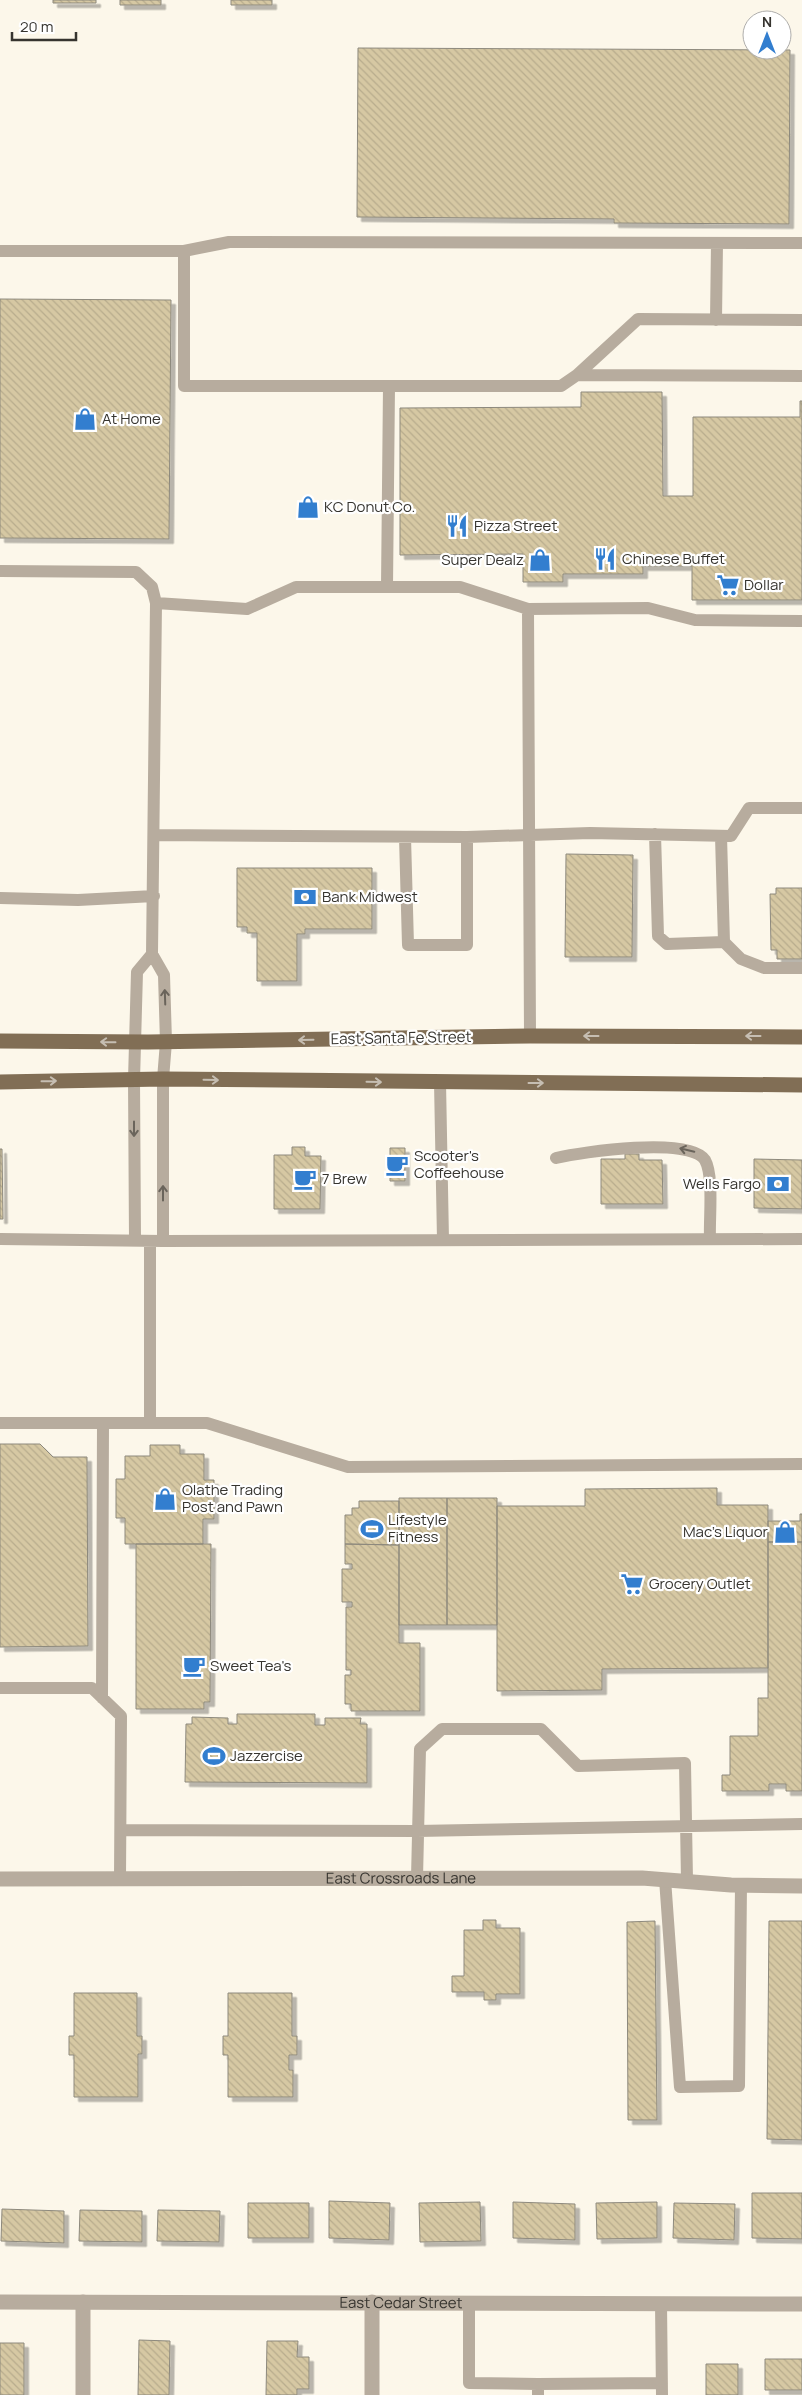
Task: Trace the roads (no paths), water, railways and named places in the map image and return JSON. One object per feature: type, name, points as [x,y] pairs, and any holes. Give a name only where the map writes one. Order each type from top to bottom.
[{"type":"main road","name":"East Santa Fe Street","points":[[0,1041],[166,1042],[530,1036],[802,1036]]},
{"type":"main road","points":[[0,1082],[163,1080],[802,1085]]},
{"type":"street","name":"East Crossroads Lane","points":[[0,1879],[665,1879],[742,1885],[802,1886]]},
{"type":"street","name":"East Cedar Street","points":[[0,2302],[802,2304]]},
{"type":"street","points":[[83,2302],[83,2395]]},
{"type":"street","points":[[372,2302],[372,2395]]},
{"type":"lane","points":[[0,250],[184,250],[229,242],[802,243]]},
{"type":"lane","points":[[716,243],[716,320]]},
{"type":"lane","points":[[184,250],[184,386],[561,386],[577,375],[638,320],[802,320]]},
{"type":"lane","points":[[577,375],[802,376]]},
{"type":"lane","points":[[387,587],[389,386]]},
{"type":"lane","points":[[0,571],[136,572],[152,587],[156,603],[155,835],[152,954],[164,975],[166,1042],[163,1080],[163,1242]]},
{"type":"lane","points":[[156,603],[248,609],[296,587],[460,587],[528,609],[648,608],[695,620],[802,621]]},
{"type":"lane","points":[[528,609],[530,1036]]},
{"type":"lane","points":[[155,835],[467,837],[529,834],[655,834],[732,836],[749,808],[802,808]]},
{"type":"lane","points":[[655,834],[658,936],[667,944],[724,942]]},
{"type":"lane","points":[[721,836],[724,942],[741,959],[764,968],[802,968]]},
{"type":"lane","points":[[405,837],[408,945],[457,946],[467,946],[467,837]]},
{"type":"lane","points":[[0,898],[78,900],[154,896]]},
{"type":"lane","points":[[135,1240],[134,1042],[137,972],[152,954]]},
{"type":"lane","points":[[440,1082],[443,1240]]},
{"type":"lane","points":[[556,1158],[614,1148],[691,1150],[704,1157],[709,1169],[710,1239]]},
{"type":"lane","points":[[0,1239],[163,1242],[802,1239]]},
{"type":"lane","points":[[150,1241],[150,1423]]},
{"type":"lane","points":[[0,1423],[207,1423],[348,1467],[802,1464]]},
{"type":"lane","points":[[102,1698],[103,1423]]},
{"type":"lane","points":[[0,1688],[92,1688],[120,1716],[120,1878]]},
{"type":"lane","points":[[417,1878],[420,1749],[442,1729],[541,1729],[578,1766],[685,1763],[687,1880]]},
{"type":"lane","points":[[121,1830],[417,1831],[686,1828],[802,1824]]},
{"type":"lane","points":[[665,1879],[680,2087],[739,2086],[742,1885]]},
{"type":"lane","points":[[469,2302],[468,2383],[538,2390],[662,2389],[661,2303]]},
{"type":"place","name":"At Home","points":[[85,419]]},
{"type":"place","name":"KC Donut Co.","points":[[308,507]]},
{"type":"place","name":"Pizza Street","points":[[457,526]]},
{"type":"place","name":"Chinese Buffet","points":[[605,559]]},
{"type":"place","name":"Super Dealz","points":[[540,560]]},
{"type":"place","name":"Dollar","points":[[728,585]]},
{"type":"place","name":"Bank Midwest","points":[[305,897]]},
{"type":"place","name":"Scooter's Coffeehouse","points":[[397,1165]]},
{"type":"place","name":"7 Brew","points":[[305,1179]]},
{"type":"place","name":"Wells Fargo","points":[[778,1184]]},
{"type":"place","name":"Olathe Trading Post and Pawn","points":[[165,1499]]},
{"type":"place","name":"Lifestyle Fitness","points":[[372,1529]]},
{"type":"place","name":"Mac's Liquor","points":[[785,1532]]},
{"type":"place","name":"Grocery Outlet","points":[[632,1584]]},
{"type":"place","name":"Sweet Tea's","points":[[194,1666]]},
{"type":"place","name":"Jazzercise","points":[[214,1756]]}]
